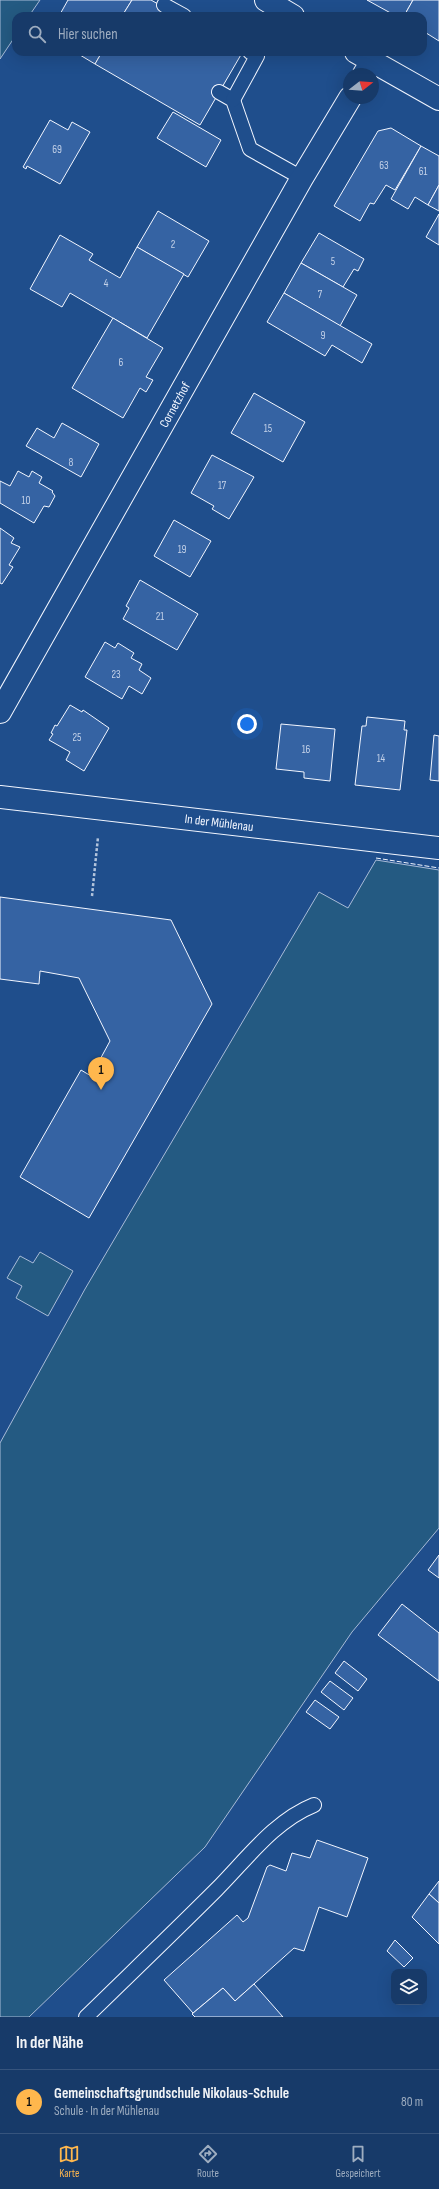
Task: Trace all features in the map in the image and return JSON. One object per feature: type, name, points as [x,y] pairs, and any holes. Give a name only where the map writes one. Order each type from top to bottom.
[{"type":"street","points":[[266,0],[286,12]]},
{"type":"street","points":[[364,62],[439,99]]},
{"type":"street","name":"Cornetzhof","points":[[0,712],[302,178],[346,104]]},
{"type":"street","name":"In der Mühlenau","points":[[0,798],[439,848]]},
{"type":"lane","points":[[164,4],[177,12]]},
{"type":"lane","points":[[233,100],[257,56]]},
{"type":"lane","points":[[219,92],[233,100],[250,149],[302,178]]},
{"type":"lane","points":[[86,2017],[217,1889],[253,1850],[295,1813],[314,1805]]},
{"type":"path","points":[[92,896],[101,810]]},
{"type":"shaded area","points":[[0,0],[40,0],[32,12],[12,12],[12,41],[0,59]]},
{"type":"shaded area","points":[[376,860],[439,870],[439,1528],[352,1632],[205,1847],[29,2017],[0,2017],[0,1443],[85,1289],[319,892],[348,908]]},
{"type":"shaded area","points":[[40,1252],[73,1271],[48,1316],[16,1298],[22,1286],[7,1278],[20,1256],[33,1263]]},
{"type":"building","points":[[68,0],[132,0],[124,12],[61,12]]},
{"type":"building","points":[[132,0],[151,0],[172,12],[124,12]]},
{"type":"building","points":[[367,0],[413,0],[406,12],[389,12]]},
{"type":"building","points":[[413,0],[439,0],[439,41],[427,34],[427,12],[406,12]]},
{"type":"building","points":[[82,56],[100,56],[95,64]]},
{"type":"building","points":[[100,56],[240,56],[200,125],[95,64]]},
{"type":"building","points":[[173,112],[221,140],[206,167],[157,138]]},
{"type":"building","points":[[50,120],[68,130],[72,122],[90,132],[60,184],[27,166],[26,169],[23,167]]},
{"type":"building","points":[[391,128],[421,146],[395,190],[386,185],[374,204],[370,203],[360,221],[334,206],[378,131]]},
{"type":"building","points":[[421,146],[439,156],[439,185],[428,205],[415,197],[408,209],[391,199]]},
{"type":"building","points":[[439,185],[439,211],[428,205]]},
{"type":"building","points":[[158,211],[209,241],[188,277],[137,247]]},
{"type":"building","points":[[439,214],[439,245],[426,237]]},
{"type":"building","points":[[319,233],[364,259],[358,271],[354,269],[343,287],[301,263]]},
{"type":"building","points":[[60,235],[93,254],[89,260],[120,278],[137,247],[184,274],[147,338],[70,293],[62,307],[30,289]]},
{"type":"building","points":[[301,263],[357,295],[340,326],[284,293]]},
{"type":"building","points":[[284,293],[372,344],[362,363],[332,345],[325,356],[267,322]]},
{"type":"building","points":[[113,318],[163,348],[146,377],[153,380],[146,392],[140,388],[123,418],[72,388]]},
{"type":"building","points":[[254,393],[305,422],[283,462],[231,433]]},
{"type":"building","points":[[62,423],[99,444],[81,477],[26,446],[37,428],[54,438]]},
{"type":"building","points":[[212,455],[254,477],[229,519],[212,509],[214,506],[191,493]]},
{"type":"building","points":[[18,471],[29,477],[32,471],[42,477],[39,483],[53,491],[52,492],[55,496],[49,507],[44,506],[34,523],[0,503],[0,481],[10,486]]},
{"type":"building","points":[[174,520],[211,541],[190,577],[154,556]]},
{"type":"building","points":[[0,528],[14,538],[11,543],[20,547],[9,565],[13,567],[2,584],[0,583]]},
{"type":"building","points":[[140,580],[198,614],[177,650],[123,619],[129,608],[126,606]]},
{"type":"building","points":[[105,642],[115,648],[118,643],[134,653],[131,658],[142,664],[139,670],[151,678],[142,694],[129,686],[122,699],[85,677]]},
{"type":"building","points":[[70,705],[82,712],[83,710],[109,728],[84,771],[66,760],[70,752],[49,740],[53,734],[51,733],[55,725],[57,726]]},
{"type":"building","points":[[367,717],[405,721],[404,730],[407,730],[400,790],[355,785],[362,726],[366,726]]},
{"type":"building","points":[[281,724],[335,729],[330,781],[304,778],[304,772],[276,769]]},
{"type":"building","points":[[434,735],[439,736],[439,781],[430,780]]},
{"type":"building","points":[[0,897],[171,920],[212,1004],[89,1218],[20,1177],[81,1070],[91,1076],[110,1041],[79,978],[40,971],[39,984],[0,979]]},
{"type":"building","points":[[439,1555],[439,1578],[428,1570]]},
{"type":"building","points":[[402,1604],[439,1633],[439,1681],[378,1635]]},
{"type":"building","points":[[344,1661],[367,1679],[358,1691],[335,1673]]},
{"type":"building","points":[[330,1681],[353,1698],[344,1710],[321,1692]]},
{"type":"building","points":[[315,1700],[339,1717],[330,1729],[306,1712]]},
{"type":"building","points":[[317,1840],[368,1858],[347,1917],[319,1907],[304,1951],[294,1948],[235,2001],[223,1988],[193,2013],[164,1980],[237,1915],[243,1922],[248,1918],[267,1867],[270,1865],[286,1871],[292,1853],[310,1858]]},
{"type":"building","points":[[439,1881],[439,1903],[429,1894]]},
{"type":"building","points":[[429,1894],[439,1903],[439,1944],[412,1917]]},
{"type":"building","points":[[395,1940],[413,1958],[404,1967],[387,1951]]},
{"type":"building","points":[[254,1984],[283,2017],[195,2017],[192,2014],[223,1988],[235,2001]]},
{"type":"fence","points":[[376,858],[439,868]]},
{"type":"place","name":"Gemeinschaftsgrundschule Nikolaus-Schule","points":[[101,1090]]}]
